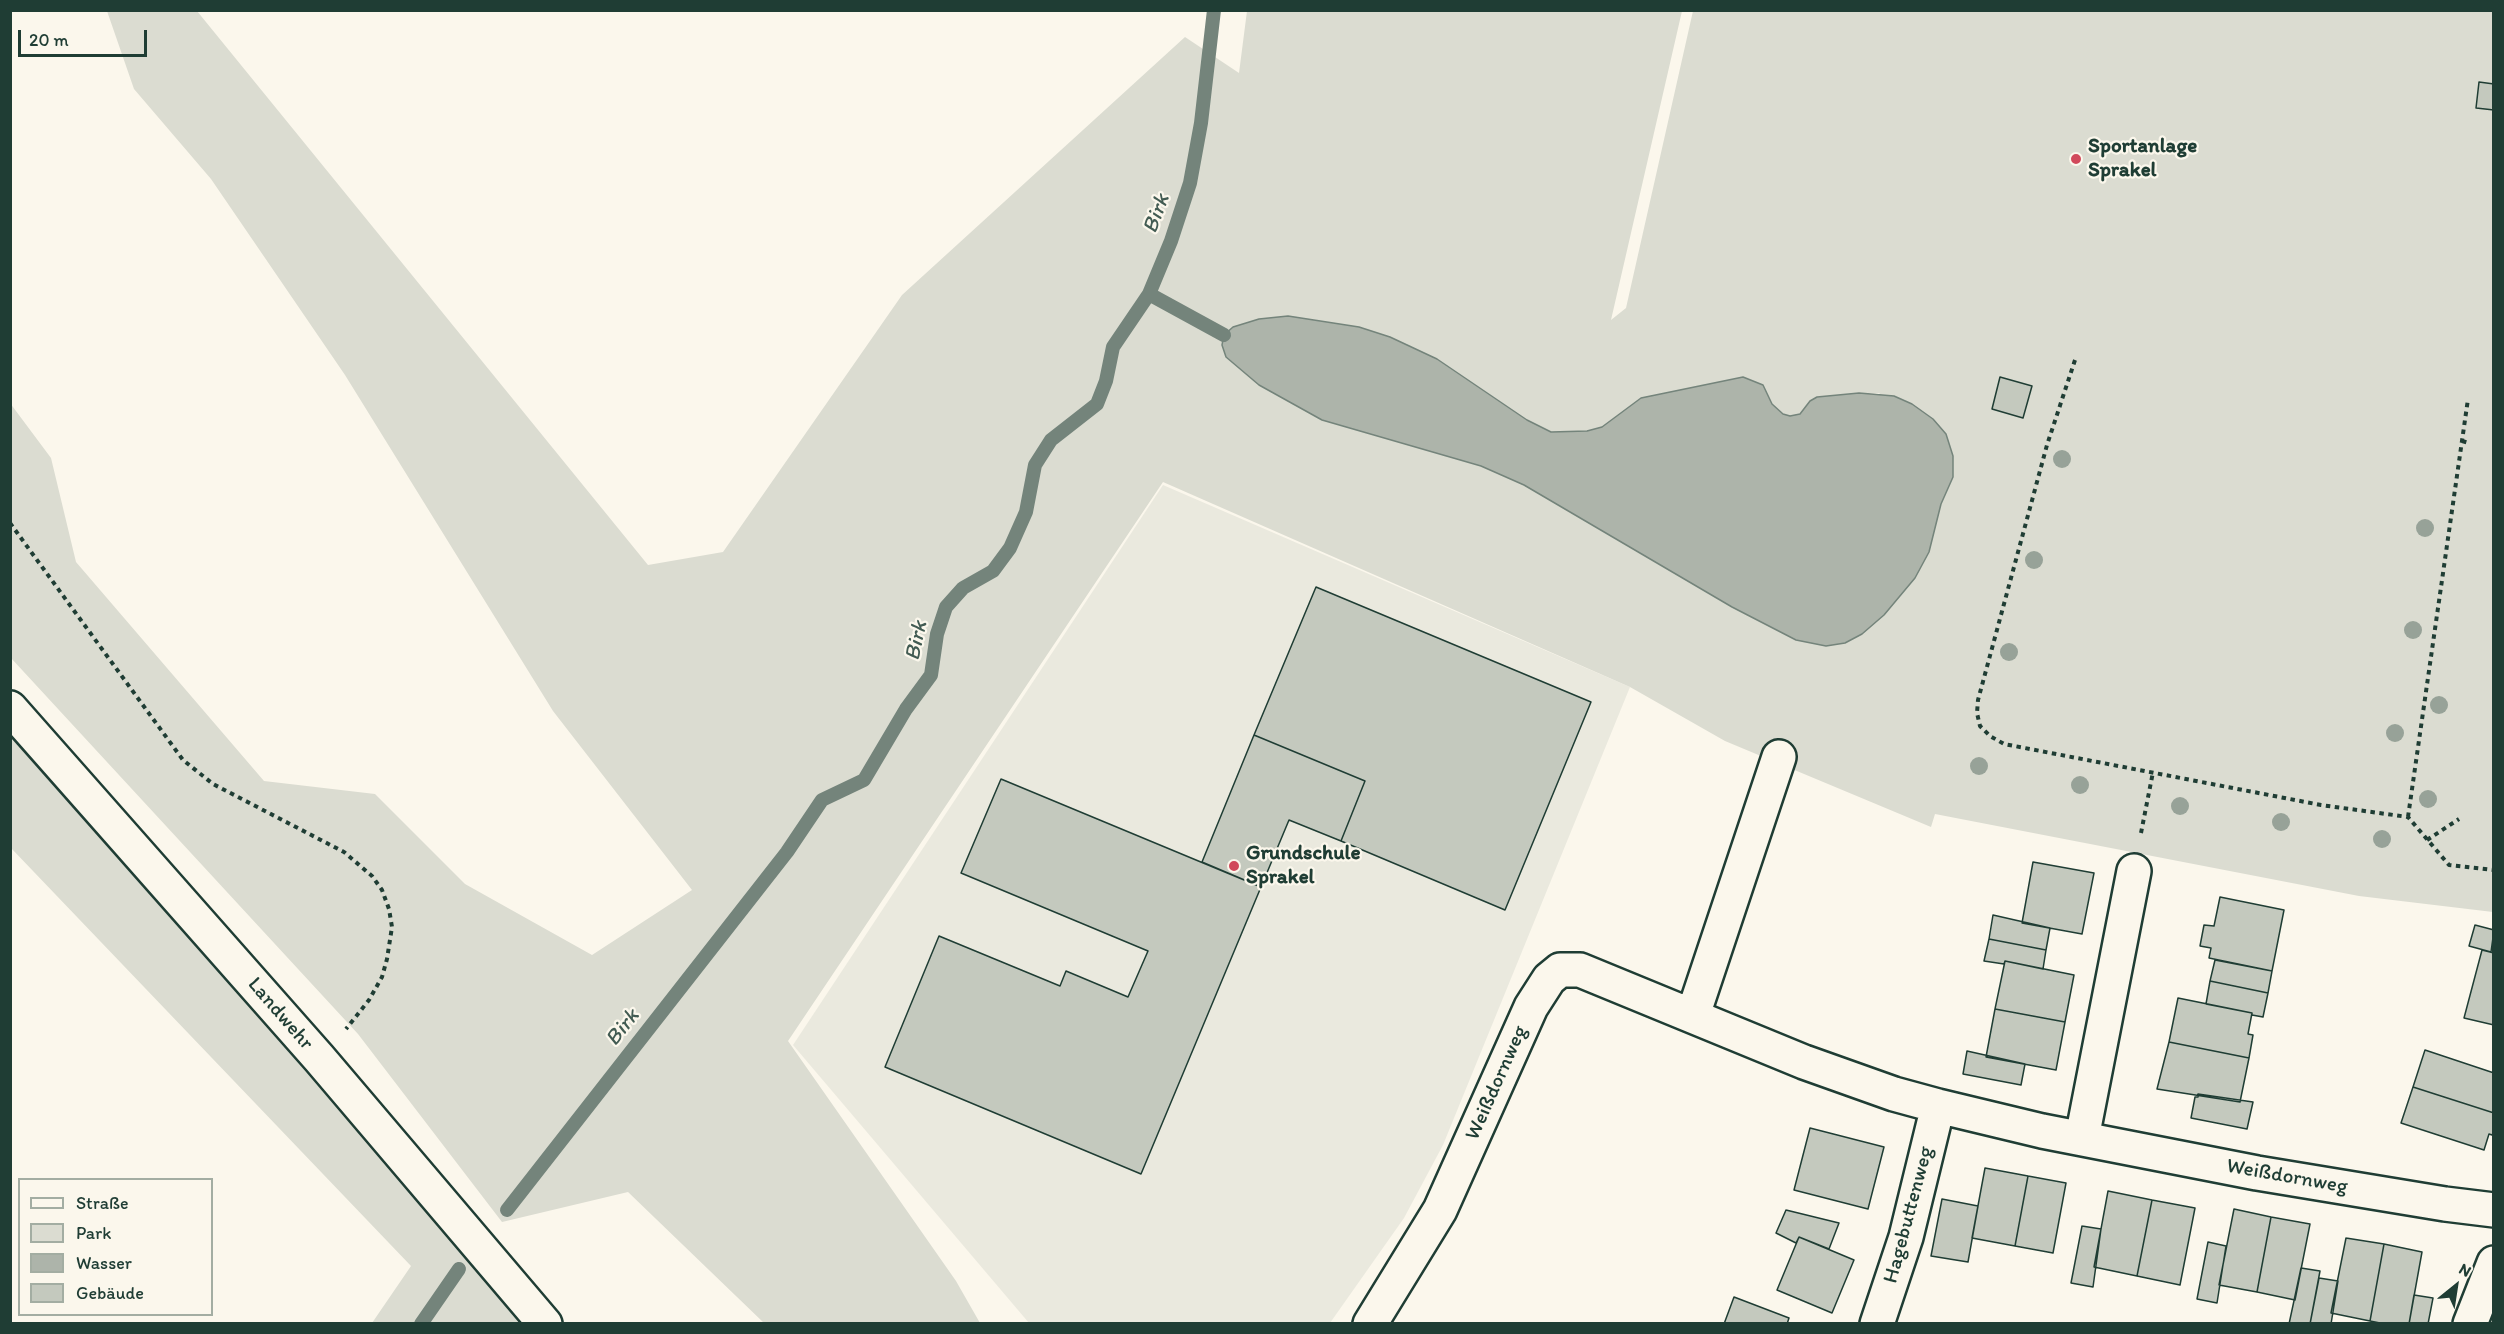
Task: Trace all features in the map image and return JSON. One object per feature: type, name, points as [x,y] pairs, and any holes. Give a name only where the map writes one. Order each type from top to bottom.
[{"type":"street","name":"Landwehr","points":[[10,708],[319,1058],[545,1323]]},
{"type":"street","points":[[1693,1015],[1779,757]]},
{"type":"street","points":[[2082,1138],[2134,871]]},
{"type":"street","name":"Weißdornweg","points":[[1370,1323],[1440,1210],[1530,1007],[1549,979],[1560,970],[1580,970],[1815,1066],[1894,1094],[1938,1106],[2257,1173],[2493,1210]]},
{"type":"street","name":"Hagebuttenweg","points":[[1877,1323],[1906,1237],[1938,1106]]},
{"type":"street","points":[[2470,1323],[2493,1263]]},
{"type":"path","points":[[2075,360],[2047,445],[1978,700],[1977,713],[1980,726],[1990,736],[2004,744],[2321,805],[2408,817],[2449,865],[2493,870]]},
{"type":"path","points":[[2408,817],[2468,399]]},
{"type":"path","points":[[2462,441],[2469,442]]},
{"type":"path","points":[[10,523],[183,760],[213,784],[344,852],[372,876],[382,890],[389,909],[392,927],[391,943],[382,977],[355,1019],[319,1058]]},
{"type":"path","points":[[2134,871],[2153,772]]},
{"type":"path","points":[[2427,840],[2459,819]]},
{"type":"shaded area","name":"Grundschule Sprakel","points":[[1163,485],[1630,687],[1443,1145],[1404,1218],[1330,1323],[1029,1323],[793,1045]]},
{"type":"green space","points":[[107,11],[197,11],[648,565],[723,552],[902,295],[1185,37],[1239,73],[1247,11],[1682,11],[1611,320],[1626,308],[1693,11],[2493,11],[2493,912],[2359,896],[1935,814],[1931,827],[1725,741],[1630,687],[1163,482],[788,1041],[956,1281],[980,1323],[764,1323],[628,1192],[502,1222],[358,1034],[11,658],[10,403],[51,458],[76,562],[264,781],[375,794],[465,884],[592,955],[692,890],[553,711],[345,375],[211,179],[134,89]],"holes":[[[1288,316],[1359,327],[1390,337],[1437,359],[1527,420],[1551,432],[1587,431],[1603,427],[1641,398],[1743,377],[1763,385],[1772,404],[1783,414],[1790,416],[1800,414],[1810,401],[1817,397],[1879,393],[1953,477],[1935,524],[1732,607],[1524,485],[1481,466],[1322,420],[1259,385],[1226,357],[1233,327],[1259,319]]]},
{"type":"green space","points":[[10,736],[528,1323],[372,1323],[411,1266],[11,848]]},
{"type":"water","points":[[1288,316],[1359,327],[1390,337],[1437,359],[1527,420],[1551,432],[1587,431],[1602,427],[1641,398],[1743,377],[1763,385],[1772,404],[1783,414],[1790,416],[1800,414],[1810,401],[1817,397],[1859,393],[1894,396],[1912,404],[1933,419],[1946,434],[1953,456],[1953,477],[1941,504],[1929,552],[1915,578],[1884,615],[1862,634],[1845,643],[1826,646],[1796,640],[1732,607],[1524,485],[1481,466],[1322,420],[1259,385],[1226,357],[1222,345],[1224,335],[1233,327],[1259,319]]},
{"type":"building","points":[[2479,82],[2494,84],[2494,110],[2476,108]]},
{"type":"building","points":[[2000,377],[2032,386],[2023,418],[1992,409]]},
{"type":"building","points":[[1316,587],[1591,702],[1505,910],[1341,841],[1365,781],[1254,735]]},
{"type":"building","points":[[1254,735],[1365,781],[1341,841],[1289,820],[1261,887],[1202,862]]},
{"type":"building","points":[[1001,779],[1261,887],[1141,1174],[885,1067],[939,936],[1060,986],[1066,971],[1128,997],[1148,951],[961,873]]},
{"type":"building","points":[[2033,862],[2094,873],[2082,934],[2022,923]]},
{"type":"building","points":[[2220,897],[2284,910],[2272,971],[2209,958],[2211,948],[2200,946],[2204,925],[2214,926]]},
{"type":"building","points":[[1993,915],[2050,928],[2046,950],[1989,939]]},
{"type":"building","points":[[2475,925],[2494,930],[2491,952],[2469,946]]},
{"type":"building","points":[[1989,939],[2046,950],[2043,969],[2005,961],[2004,964],[1984,961]]},
{"type":"building","points":[[2482,950],[2494,953],[2494,1025],[2464,1018]]},
{"type":"building","points":[[2215,960],[2272,971],[2268,993],[2210,981]]},
{"type":"building","points":[[2005,961],[2074,975],[2065,1022],[1995,1009]]},
{"type":"building","points":[[2210,981],[2268,993],[2263,1017],[2206,1004]]},
{"type":"building","points":[[2178,998],[2252,1013],[2248,1034],[2253,1035],[2249,1058],[2169,1042]]},
{"type":"building","points":[[1995,1009],[2065,1022],[2056,1070],[1986,1057]]},
{"type":"building","points":[[2169,1042],[2249,1058],[2240,1102],[2157,1089]]},
{"type":"building","points":[[2425,1050],[2494,1073],[2494,1113],[2413,1087]]},
{"type":"building","points":[[1967,1051],[2025,1064],[2021,1085],[1963,1074]]},
{"type":"building","points":[[2413,1087],[2494,1113],[2494,1131],[2492,1135],[2489,1134],[2484,1150],[2401,1123]]},
{"type":"building","points":[[2198,1094],[2253,1102],[2247,1129],[2191,1118],[2195,1097],[2198,1097]]},
{"type":"building","points":[[1810,1128],[1884,1147],[1868,1209],[1794,1190]]},
{"type":"building","points":[[1985,1168],[2028,1176],[2015,1246],[1972,1238]]},
{"type":"building","points":[[2028,1176],[2066,1183],[2053,1253],[2015,1246]]},
{"type":"building","points":[[2108,1191],[2152,1200],[2137,1276],[2094,1267]]},
{"type":"building","points":[[1942,1199],[1978,1206],[1968,1262],[1931,1256]]},
{"type":"building","points":[[2152,1200],[2195,1208],[2180,1285],[2137,1276]]},
{"type":"building","points":[[2234,1209],[2271,1217],[2257,1292],[2219,1285]]},
{"type":"building","points":[[1786,1210],[1839,1223],[1829,1249],[1799,1237],[1796,1243],[1776,1233]]},
{"type":"building","points":[[2271,1217],[2310,1224],[2295,1300],[2257,1292]]},
{"type":"building","points":[[2082,1226],[2101,1229],[2093,1287],[2071,1283]]},
{"type":"building","points":[[1799,1237],[1854,1260],[1832,1313],[1777,1290]]},
{"type":"building","points":[[2346,1238],[2384,1244],[2370,1321],[2331,1313]]},
{"type":"building","points":[[2208,1242],[2226,1246],[2217,1303],[2197,1299]]},
{"type":"building","points":[[2384,1244],[2422,1252],[2409,1324],[2385,1324],[2370,1321]]},
{"type":"building","points":[[2301,1268],[2320,1271],[2310,1324],[2289,1324]]},
{"type":"building","points":[[2319,1278],[2338,1281],[2331,1324],[2310,1324]]},
{"type":"building","points":[[2414,1295],[2433,1298],[2428,1324],[2409,1324]]},
{"type":"building","points":[[1734,1297],[1789,1318],[1787,1324],[1724,1324]]},
{"type":"waterway","name":"Birk","points":[[507,1210],[787,852],[822,800],[864,780],[906,709],[931,675],[937,634],[946,607],[963,588],[993,571],[1010,548],[1026,512],[1035,465],[1051,440],[1097,404],[1106,381],[1113,347],[1149,294],[1171,241],[1190,183],[1201,123],[1214,10]]},
{"type":"waterway","points":[[1149,294],[1224,335]]},
{"type":"waterway","name":"Birk","points":[[421,1324],[459,1269]]},
{"type":"place","name":"Sportanlage Sprakel","points":[[2076,159]]},
{"type":"place","name":"Grundschule Sprakel","points":[[1234,866]]}]
